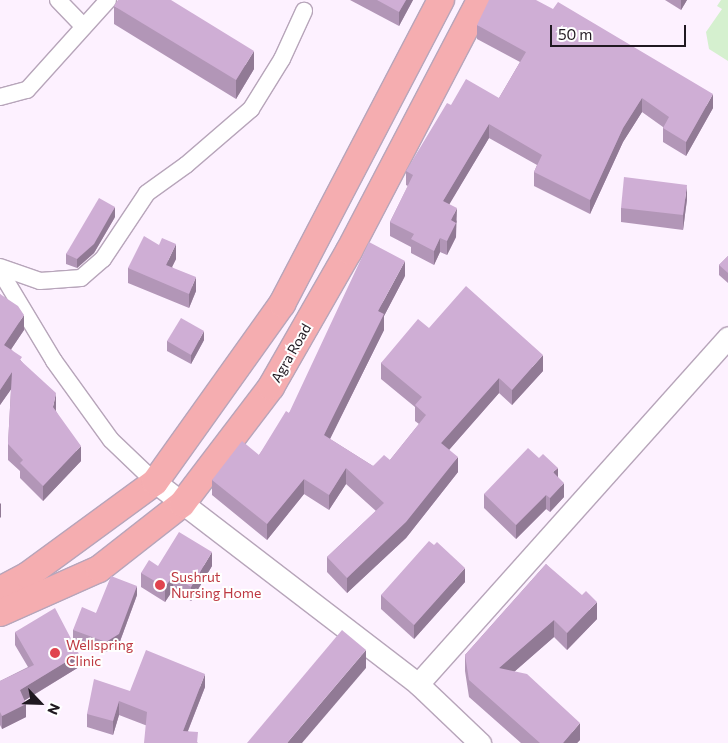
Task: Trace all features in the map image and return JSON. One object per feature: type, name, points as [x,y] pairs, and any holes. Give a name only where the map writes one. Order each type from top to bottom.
[{"type":"main road","points":[[0,590],[28,575],[155,482],[282,304],[441,0]]},
{"type":"main road","name":"Agra Road","points":[[0,613],[99,569],[182,504],[271,387],[349,251],[480,0]]},
{"type":"street","points":[[58,0],[84,27]]},
{"type":"street","points":[[0,97],[27,90],[108,0]]},
{"type":"street","points":[[1,274],[40,281],[81,278],[103,259],[147,193],[186,165],[251,109],[282,59],[304,11]]},
{"type":"street","points":[[1,274],[54,361],[111,440],[155,482],[182,504],[418,684],[480,743]]},
{"type":"street","points":[[418,684],[728,337]]},
{"type":"green space","points":[[721,0],[728,0],[728,61],[709,49],[706,32],[722,9],[717,6]]},
{"type":"building","points":[[118,0],[171,0],[254,51],[236,80],[114,6]]},
{"type":"building","points":[[377,0],[406,0],[399,12]]},
{"type":"building","points":[[489,0],[536,0],[553,9],[558,2],[713,94],[686,142],[663,128],[669,117],[642,98],[623,128],[590,200],[534,172],[542,155],[489,124],[443,201],[457,208],[451,220],[456,223],[447,241],[440,238],[434,251],[411,239],[414,234],[390,222],[413,175],[406,171],[447,103],[451,105],[466,79],[499,98],[526,52],[477,25]]},
{"type":"building","points":[[624,177],[687,185],[683,215],[621,208]]},
{"type":"building","points":[[99,198],[115,207],[94,244],[77,259],[66,254]]},
{"type":"building","points":[[144,236],[159,245],[162,238],[176,244],[166,265],[196,277],[189,294],[128,268]]},
{"type":"building","points":[[369,242],[405,261],[378,311],[384,314],[324,435],[373,466],[384,455],[390,460],[426,415],[415,405],[422,397],[381,363],[418,319],[429,328],[466,286],[543,355],[512,390],[499,378],[441,443],[458,457],[406,522],[347,578],[327,557],[384,503],[346,468],[329,495],[304,479],[267,524],[212,480],[242,441],[259,455],[286,411],[289,413]]},
{"type":"building","points":[[728,256],[728,273],[719,265]]},
{"type":"building","points":[[0,294],[18,306],[24,315],[4,345],[22,357],[20,360],[56,393],[53,407],[81,446],[43,486],[20,463],[23,460],[8,444],[12,372],[0,390]]},
{"type":"building","points":[[181,318],[204,331],[191,355],[167,341]]},
{"type":"building","points":[[528,448],[539,458],[543,454],[558,468],[553,472],[564,483],[550,498],[546,495],[516,525],[484,494]]},
{"type":"building","points":[[179,532],[212,552],[191,587],[173,576],[165,587],[141,573],[149,560],[158,566]]},
{"type":"building","points":[[429,541],[434,545],[437,542],[465,568],[414,625],[381,595]]},
{"type":"building","points":[[546,564],[582,595],[586,591],[597,602],[567,633],[554,620],[499,668],[527,674],[580,723],[563,743],[540,743],[469,680],[465,655]]},
{"type":"building","points":[[111,576],[137,586],[119,634],[106,642],[73,630],[82,607],[96,613]]},
{"type":"building","points":[[55,608],[79,654],[20,690],[26,704],[2,716],[0,712],[0,681],[34,665],[15,632]]},
{"type":"building","points":[[342,630],[366,650],[287,743],[247,743]]},
{"type":"building","points":[[146,650],[205,674],[183,731],[198,732],[197,743],[144,743],[147,712],[119,701],[113,721],[87,714],[94,679],[130,691]]},
{"type":"place","name":"Sushrut Nursing Home","points":[[160,585]]},
{"type":"place","name":"Wellspring Clinic","points":[[55,653]]}]
